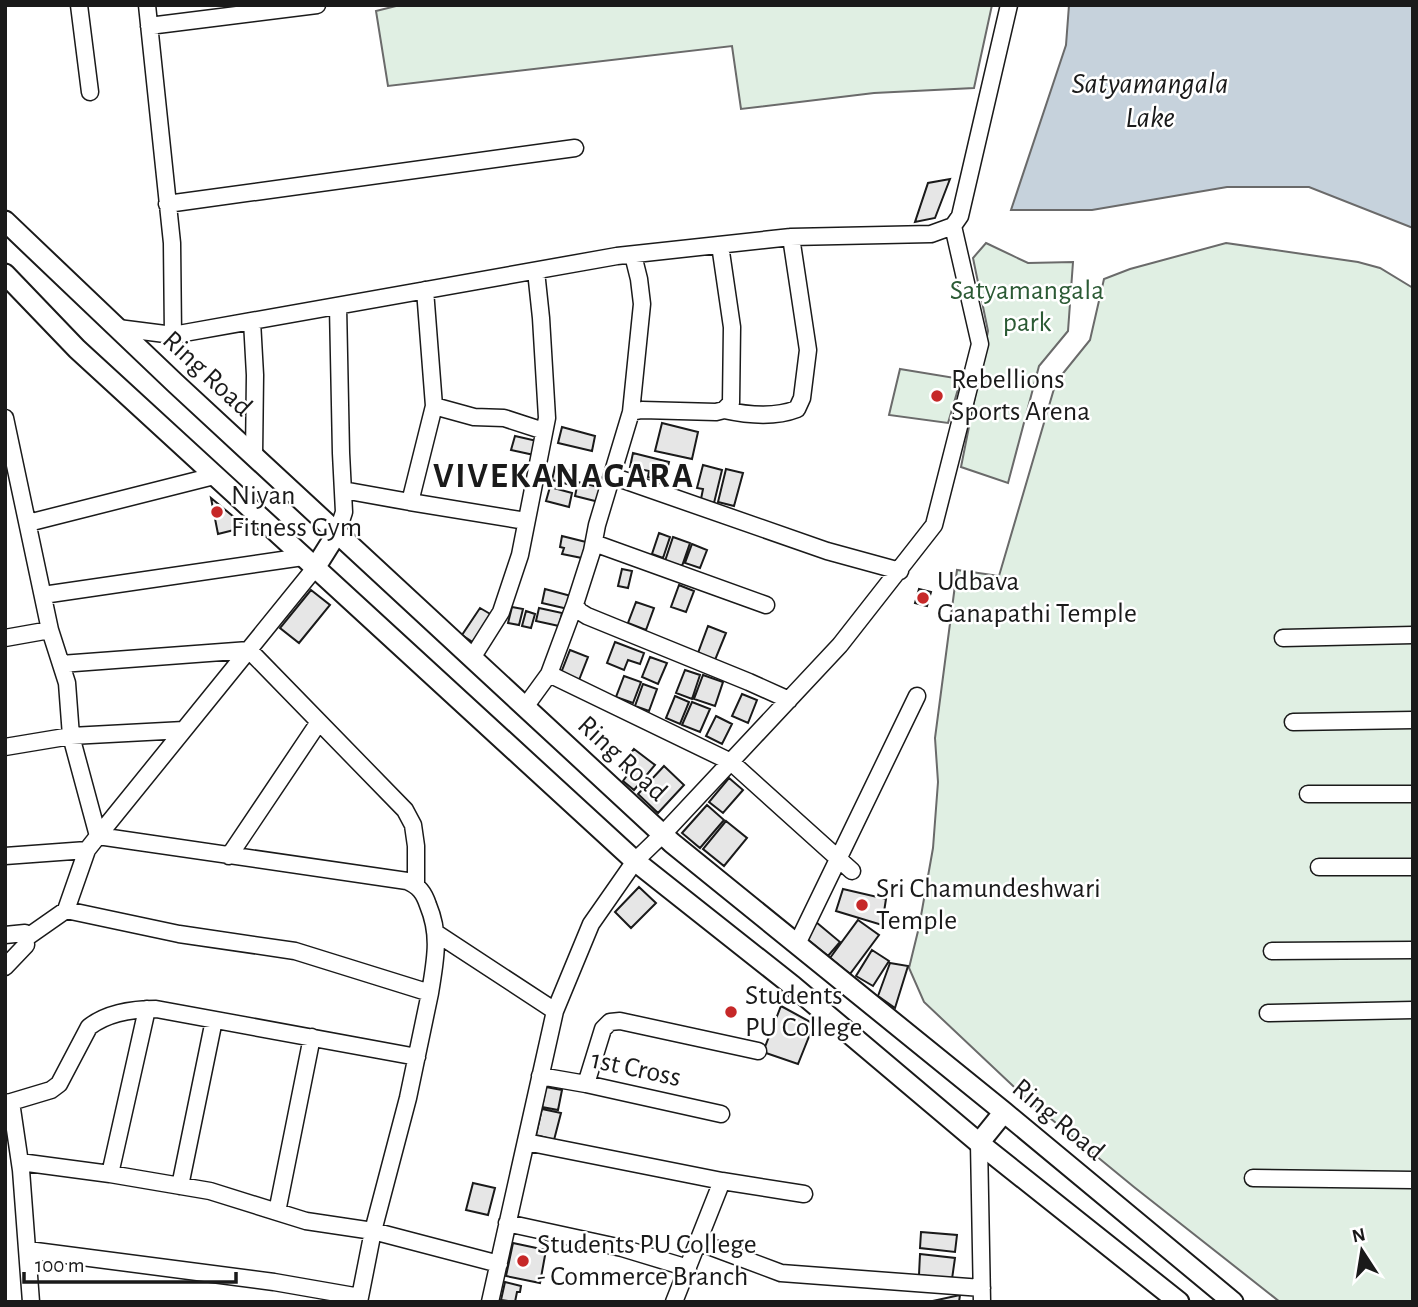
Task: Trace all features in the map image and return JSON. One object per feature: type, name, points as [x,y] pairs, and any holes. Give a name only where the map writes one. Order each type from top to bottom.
[{"type":"main road","name":"Ring Road","points":[[5,221],[254,456],[663,834],[1233,1302]]},
{"type":"main road","points":[[5,274],[77,349],[635,861],[793,986],[979,1143],[1179,1302]]},
{"type":"main road","points":[[309,562],[337,533]]},
{"type":"main road","points":[[979,1143],[1004,1112]]},
{"type":"street","points":[[79,5],[90,92]]},
{"type":"street","points":[[147,5],[172,243],[173,335]]},
{"type":"street","points":[[149,26],[317,5]]},
{"type":"street","points":[[118,328],[173,335],[633,255],[791,237],[931,234],[953,226],[960,216],[1009,5]]},
{"type":"street","points":[[167,204],[575,148]]},
{"type":"street","points":[[490,1302],[555,1011],[591,923],[635,861],[840,645],[934,525],[980,344],[953,226]]},
{"type":"street","points":[[631,412],[724,410],[758,414],[797,409],[802,398],[808,350],[791,237]]},
{"type":"street","points":[[720,245],[732,327],[731,403],[724,410]]},
{"type":"street","points":[[525,707],[549,674],[575,604],[631,412],[642,304],[633,255]]},
{"type":"street","points":[[472,658],[501,612],[520,555],[547,418],[536,271]]},
{"type":"street","points":[[410,502],[434,406],[425,290]]},
{"type":"street","points":[[337,533],[344,512],[338,306]]},
{"type":"street","points":[[253,321],[254,456]]},
{"type":"street","points":[[434,406],[474,417],[505,418],[544,431]]},
{"type":"street","points":[[5,418],[50,630],[67,683],[71,736],[98,836]]},
{"type":"street","points":[[28,523],[214,476]]},
{"type":"street","points":[[612,476],[827,551],[900,570]]},
{"type":"street","points":[[343,490],[526,521]]},
{"type":"street","points":[[594,543],[766,605]]},
{"type":"street","points":[[43,595],[309,562]]},
{"type":"street","points":[[26,938],[66,910],[87,850],[249,650],[309,562]]},
{"type":"street","points":[[575,604],[579,611],[587,616],[789,700]]},
{"type":"street","points":[[5,638],[50,630]]},
{"type":"street","points":[[1283,638],[1413,635]]},
{"type":"street","points":[[61,664],[249,650]]},
{"type":"street","points":[[249,650],[405,810],[413,825],[416,885]]},
{"type":"street","points":[[549,674],[731,762],[852,871]]},
{"type":"street","points":[[797,944],[917,696]]},
{"type":"street","points":[[1293,722],[1413,720]]},
{"type":"street","points":[[229,856],[319,722]]},
{"type":"street","points":[[5,747],[71,736],[184,730]]},
{"type":"street","points":[[1308,794],[1413,794]]},
{"type":"street","points":[[28,1250],[274,1282],[359,1299],[373,1231],[408,1098],[430,993],[436,933],[434,919],[424,894],[416,885],[407,881],[98,836]]},
{"type":"street","points":[[5,856],[87,850]]},
{"type":"street","points":[[1320,867],[1413,867]]},
{"type":"street","points":[[66,910],[179,934],[295,951],[430,993]]},
{"type":"street","points":[[5,934],[25,933],[26,938],[26,945],[5,967]]},
{"type":"street","points":[[436,933],[555,1011]]},
{"type":"street","points":[[1272,951],[1413,950]]},
{"type":"street","points":[[110,1174],[147,1009]]},
{"type":"street","points":[[31,1302],[20,1162],[8,1102],[51,1090],[59,1084],[89,1027],[97,1021],[156,1009],[417,1056]]},
{"type":"street","points":[[1268,1013],[1413,1010]]},
{"type":"street","points":[[180,1186],[214,1020]]},
{"type":"street","points":[[586,1084],[603,1029],[610,1021],[758,1051]]},
{"type":"street","points":[[277,1212],[312,1037]]},
{"type":"street","name":"1st Cross","points":[[540,1076],[720,1114]]},
{"type":"street","points":[[526,1142],[722,1181],[804,1194]]},
{"type":"street","points":[[698,1242],[781,1273],[982,1295],[979,1143]]},
{"type":"street","points":[[20,1162],[210,1191],[306,1221],[373,1231],[499,1264]]},
{"type":"street","points":[[1253,1178],[1413,1180]]},
{"type":"street","points":[[674,1302],[722,1181]]},
{"type":"street","points":[[507,1223],[622,1248],[688,1268]]},
{"type":"green space","points":[[400,5],[992,5],[974,88],[874,93],[741,109],[732,46],[388,86],[376,11]]},
{"type":"green space","name":"Satyamangala park","points":[[986,243],[1028,263],[1073,262],[1068,331],[1039,366],[1008,483],[961,467],[988,331],[973,258]]},
{"type":"green space","points":[[1226,243],[1358,262],[1380,268],[1413,288],[1413,1302],[1280,1302],[1028,1100],[924,1002],[909,968],[933,848],[938,782],[935,738],[957,570],[999,576],[1056,382],[1090,340],[1104,279],[1130,269]]},
{"type":"green space","points":[[900,369],[961,379],[948,423],[889,415]]},
{"type":"water","name":"Satyamangala Lake","points":[[1069,5],[1413,5],[1413,228],[1309,187],[1227,187],[1092,210],[1011,210],[1066,45]]},
{"type":"building","points":[[950,179],[935,218],[915,222],[928,183]]},
{"type":"building","points":[[662,423],[698,432],[692,459],[655,451]]},
{"type":"building","points":[[562,427],[595,436],[592,451],[558,443]]},
{"type":"building","points":[[515,436],[537,441],[534,455],[511,450]]},
{"type":"building","points":[[633,453],[669,462],[664,481],[648,477],[649,471],[630,467]]},
{"type":"building","points":[[703,465],[722,470],[714,503],[701,499],[703,489],[697,488]]},
{"type":"building","points":[[555,467],[574,472],[571,485],[552,480]]},
{"type":"building","points":[[726,469],[743,473],[734,506],[718,502]]},
{"type":"building","points":[[578,482],[602,488],[599,502],[575,496]]},
{"type":"building","points":[[550,487],[572,493],[569,507],[546,501]]},
{"type":"building","points":[[211,498],[246,527],[218,534]]},
{"type":"building","points":[[659,533],[670,537],[663,558],[652,554]]},
{"type":"building","points":[[562,536],[586,542],[582,558],[562,554]]},
{"type":"building","points":[[673,537],[690,543],[682,566],[665,561]]},
{"type":"building","points":[[692,544],[707,550],[700,568],[685,563]]},
{"type":"building","points":[[622,569],[632,571],[628,588],[618,586]]},
{"type":"building","points":[[679,585],[694,591],[686,612],[671,607]]},
{"type":"building","points":[[545,589],[571,596],[568,609],[542,603]]},
{"type":"building","name":"Udbava Ganapathi Temple","points":[[919,589],[931,592],[927,606],[915,603]]},
{"type":"building","points":[[311,590],[330,605],[299,643],[280,628]]},
{"type":"building","points":[[636,602],[654,608],[646,630],[628,623]]},
{"type":"building","points":[[512,607],[523,609],[519,625],[508,623]]},
{"type":"building","points":[[480,608],[492,615],[474,643],[462,635]]},
{"type":"building","points":[[539,608],[562,613],[559,626],[536,621]]},
{"type":"building","points":[[526,611],[535,614],[531,628],[522,626]]},
{"type":"building","points":[[708,626],[726,633],[715,660],[698,653]]},
{"type":"building","points":[[615,642],[644,653],[640,664],[628,660],[624,670],[607,663]]},
{"type":"building","points":[[570,650],[588,657],[579,680],[561,673]]},
{"type":"building","points":[[650,657],[667,663],[658,684],[642,677]]},
{"type":"building","points":[[685,670],[700,675],[692,699],[676,693]]},
{"type":"building","points":[[703,675],[723,682],[715,706],[694,699]]},
{"type":"building","points":[[624,676],[641,682],[633,703],[616,697]]},
{"type":"building","points":[[643,684],[657,689],[649,711],[635,706]]},
{"type":"building","points":[[742,694],[757,700],[748,723],[732,716]]},
{"type":"building","points":[[675,696],[689,702],[680,724],[666,718]]},
{"type":"building","points":[[692,702],[710,709],[700,732],[682,725]]},
{"type":"building","points":[[716,716],[732,724],[722,744],[706,736]]},
{"type":"building","points":[[634,749],[655,765],[634,790],[623,781],[628,774],[619,767]]},
{"type":"building","points":[[664,766],[684,785],[658,813],[638,794]]},
{"type":"building","points":[[729,778],[743,790],[723,813],[709,802]]},
{"type":"building","points":[[707,805],[724,820],[700,848],[682,833]]},
{"type":"building","points":[[726,821],[747,838],[724,866],[703,849]]},
{"type":"building","points":[[639,887],[656,903],[631,928],[615,912]]},
{"type":"building","name":"Sri Chamundeshwari Temple","points":[[843,889],[886,899],[882,925],[836,911]]},
{"type":"building","points":[[858,920],[879,935],[850,974],[830,958]]},
{"type":"building","points":[[816,922],[840,942],[828,956],[804,937]]},
{"type":"building","points":[[872,950],[889,961],[873,986],[856,976]]},
{"type":"building","points":[[890,963],[908,966],[895,1008],[878,996]]},
{"type":"building","points":[[781,1006],[814,1024],[798,1064],[763,1052]]},
{"type":"building","points":[[546,1087],[562,1090],[558,1110],[542,1107]]},
{"type":"building","points":[[542,1109],[561,1113],[554,1140],[536,1135]]},
{"type":"building","points":[[473,1183],[495,1188],[488,1215],[466,1210]]},
{"type":"building","points":[[921,1232],[957,1235],[955,1252],[920,1248]]},
{"type":"building","points":[[513,1243],[546,1250],[540,1283],[506,1276]]},
{"type":"building","points":[[920,1254],[955,1258],[952,1279],[919,1275]]},
{"type":"building","points":[[505,1282],[521,1286],[515,1302],[501,1300]]},
{"type":"building","points":[[960,1295],[959,1302],[928,1302]]},
{"type":"place","name":"Rebellions Sports Arena","points":[[937,396]]},
{"type":"place","name":"Niyan Fitness Gym","points":[[217,512]]},
{"type":"place","name":"Udbava Ganapathi Temple","points":[[923,598]]},
{"type":"place","name":"Sri Chamundeshwari Temple","points":[[862,905]]},
{"type":"place","name":"Students PU College","points":[[731,1012]]},
{"type":"place","name":"Students PU College - Commerce Branch","points":[[523,1261]]},
{"type":"district","name":"VIVEKANAGARA","points":[[564,476]]}]
